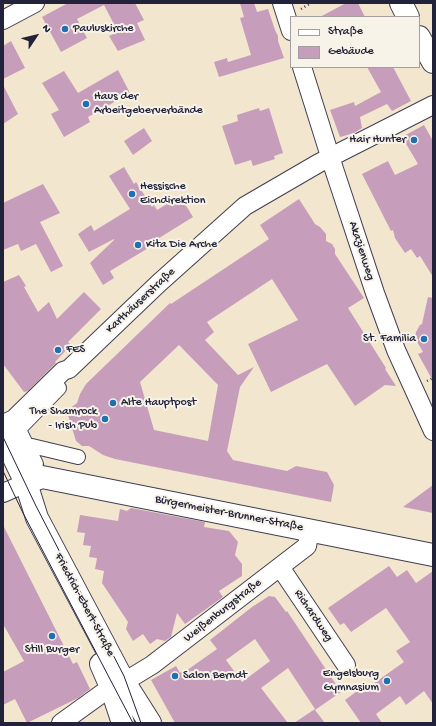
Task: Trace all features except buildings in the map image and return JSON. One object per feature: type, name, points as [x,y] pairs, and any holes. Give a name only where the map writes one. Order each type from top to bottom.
[{"type":"main road","points":[[401,3],[408,16]]},
{"type":"main road","points":[[420,39],[433,62]]},
{"type":"main road","name":"Friedrich-Ebert-Straße","points":[[11,428],[13,488],[37,518],[117,685],[122,723]]},
{"type":"main road","points":[[13,488],[17,452]]},
{"type":"main road","name":"Friedrich-Ebert-Straße","points":[[3,466],[93,647],[117,685],[150,723]]},
{"type":"main road","name":"Bürgermeister-Brunner-Straße","points":[[13,488],[42,477],[433,555]]},
{"type":"street","points":[[3,20],[35,3]]},
{"type":"street","points":[[282,3],[290,28]]},
{"type":"street","name":"Akazienweg","points":[[302,68],[375,293],[391,336],[433,431]]},
{"type":"street","name":"Karthäuserstraße","points":[[11,428],[14,419],[64,371],[69,369],[159,283],[245,206],[319,163],[433,105]]},
{"type":"street","points":[[36,464],[17,452],[11,428],[59,388]]},
{"type":"street","points":[[17,452],[32,446],[78,457]]},
{"type":"street","name":"Weißenburgstraße","points":[[61,723],[117,685],[152,665],[280,567],[307,546],[310,530]]},
{"type":"street","name":"Richardweg","points":[[280,567],[346,665]]},
{"type":"tram line","points":[[3,437],[36,506],[124,676],[141,723]]},
{"type":"tram line","points":[[3,471],[23,513],[133,723]]},
{"type":"place","name":"Pauluskirche","points":[[65,29]]},
{"type":"place","name":"Haus der Arbeitgeberverbände","points":[[86,104]]},
{"type":"place","name":"Hair Hunter","points":[[414,140]]},
{"type":"place","name":"Hessische Eichdirektion","points":[[132,194]]},
{"type":"place","name":"Kita Die Arche","points":[[138,245]]},
{"type":"place","name":"St. Familia","points":[[424,339]]},
{"type":"place","name":"FES","points":[[58,350]]},
{"type":"place","name":"Alte Hauptpost","points":[[113,403]]},
{"type":"place","name":"The Shamrock - Irish Pub","points":[[105,419]]},
{"type":"place","name":"Still Burger","points":[[52,636]]},
{"type":"place","name":"Salon Berndt","points":[[175,676]]},
{"type":"place","name":"Engelsburg Gymnasium","points":[[387,681]]}]
